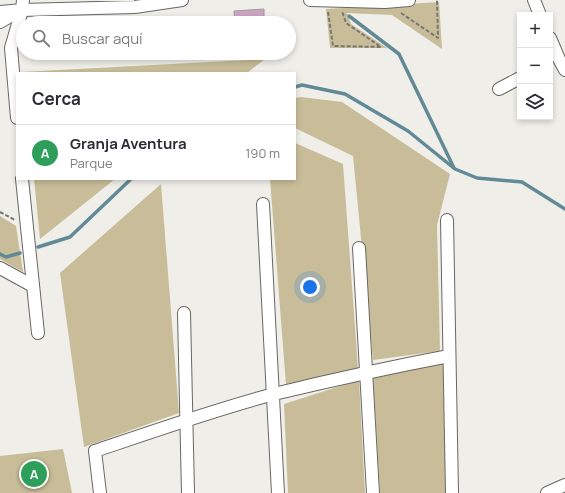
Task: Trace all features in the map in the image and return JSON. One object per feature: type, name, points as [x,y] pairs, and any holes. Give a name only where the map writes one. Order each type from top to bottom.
[{"type":"street","points":[[0,12],[22,5],[135,7],[182,0]]},
{"type":"street","points":[[310,0],[409,0]]},
{"type":"street","points":[[534,0],[539,12]]},
{"type":"street","points":[[0,22],[22,5]]},
{"type":"street","points":[[19,16],[22,5]]},
{"type":"street","points":[[16,28],[11,48],[16,106]]},
{"type":"street","points":[[553,48],[558,64]]},
{"type":"street","points":[[499,89],[517,80]]},
{"type":"street","points":[[22,180],[38,333]]},
{"type":"street","points":[[263,204],[278,493]]},
{"type":"street","points":[[446,220],[452,493]]},
{"type":"street","points":[[359,248],[373,493]]},
{"type":"street","points":[[0,268],[33,286]]},
{"type":"street","points":[[184,313],[188,493]]},
{"type":"street","points":[[100,493],[95,451],[273,395],[366,372],[449,356]]},
{"type":"street","points":[[547,493],[565,485]]},
{"type":"path","points":[[332,0],[346,23],[381,47],[333,46],[332,0]]},
{"type":"path","points":[[385,1],[438,38],[437,0]]},
{"type":"path","points":[[0,212],[13,220],[26,221]]},
{"type":"shaded area","points":[[439,2],[442,49],[392,15],[347,13],[351,24],[387,48],[330,48],[326,9]]},
{"type":"shaded area","points":[[246,60],[264,60],[248,72],[22,72]]},
{"type":"shaded area","points":[[301,97],[342,102],[450,174],[437,225],[440,351],[373,360],[353,156],[296,128],[296,98]]},
{"type":"shaded area","points":[[296,143],[343,164],[358,368],[286,385],[270,180],[296,180]]},
{"type":"shaded area","points":[[34,180],[114,180],[40,239]]},
{"type":"shaded area","points":[[161,184],[179,413],[84,447],[60,273]]},
{"type":"shaded area","points":[[0,216],[16,226],[23,272],[0,259]]},
{"type":"shaded area","points":[[443,361],[446,493],[380,493],[373,377]]},
{"type":"shaded area","points":[[359,380],[365,493],[288,493],[284,404]]},
{"type":"shaded area","points":[[63,449],[72,493],[0,493],[0,456]]},
{"type":"building","points":[[264,9],[264,16],[234,16],[234,11]]},
{"type":"waterway","points":[[349,16],[399,54],[454,168]]},
{"type":"waterway","points":[[296,87],[302,85],[345,94],[408,131],[455,169],[477,178],[522,182],[565,209]]},
{"type":"waterway","points":[[38,247],[70,237],[130,180]]},
{"type":"waterway","points":[[0,254],[6,257],[20,253]]},
{"type":"place","name":"Granja Aventura","points":[[34,474]]}]
